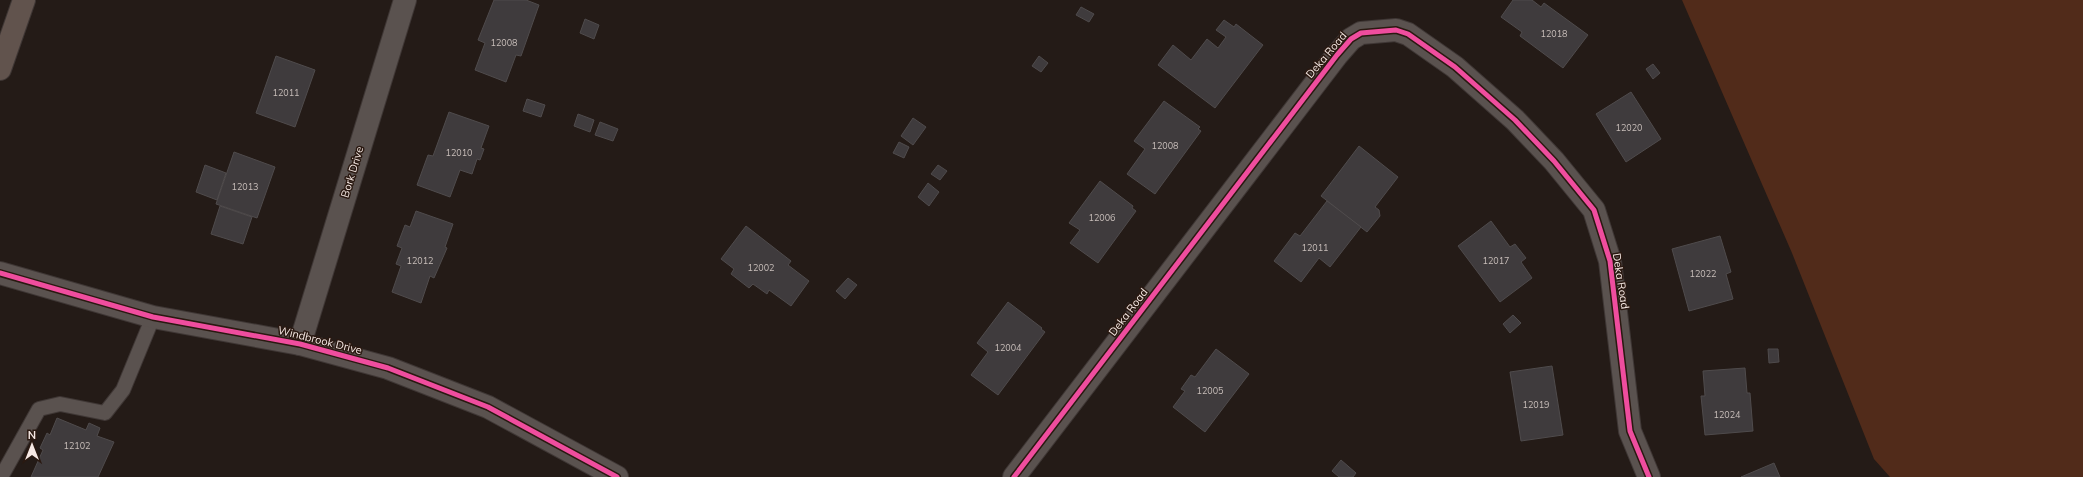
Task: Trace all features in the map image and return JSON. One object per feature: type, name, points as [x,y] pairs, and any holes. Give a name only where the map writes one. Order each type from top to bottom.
[{"type":"main road","points":[[0,69],[24,0]]},
{"type":"street","name":"Bork Drive","points":[[300,344],[404,0]]},
{"type":"street","name":"Deka Road","points":[[1014,477],[1337,54],[1351,38],[1361,33],[1380,30],[1396,30],[1408,34],[1455,67],[1515,120],[1554,160],[1594,210],[1610,261],[1630,431],[1649,477]]},
{"type":"street","name":"Windbrook Drive","points":[[0,273],[153,317],[300,344],[388,368],[488,407],[617,477]]},
{"type":"lane","points":[[1,477],[39,409],[60,404],[105,413],[123,390],[153,317]]},
{"type":"shaded area","points":[[1682,0],[2083,0],[2083,477],[1890,477],[1874,459],[1792,253]]},
{"type":"building","points":[[494,0],[526,0],[539,5],[521,56],[516,55],[506,82],[475,70],[485,43],[478,40]]},
{"type":"building","points":[[1513,0],[1532,0],[1541,7],[1544,3],[1588,35],[1563,68],[1520,36],[1522,32],[1501,17]]},
{"type":"building","points":[[1081,7],[1094,14],[1089,22],[1076,15]]},
{"type":"building","points":[[585,19],[599,25],[594,39],[580,33]]},
{"type":"building","points":[[1224,20],[1234,27],[1236,24],[1263,45],[1215,108],[1158,65],[1173,45],[1191,60],[1207,39],[1218,48],[1226,37],[1216,30]]},
{"type":"building","points":[[276,56],[315,70],[295,127],[256,113]]},
{"type":"building","points":[[1039,56],[1048,63],[1041,72],[1032,66]]},
{"type":"building","points":[[1653,64],[1660,73],[1653,79],[1646,69]]},
{"type":"building","points":[[1631,92],[1661,139],[1626,162],[1596,114]]},
{"type":"building","points":[[527,99],[545,105],[541,117],[523,111]]},
{"type":"building","points":[[1164,101],[1200,127],[1198,129],[1201,131],[1155,194],[1127,174],[1145,149],[1134,141]]},
{"type":"building","points":[[449,112],[489,126],[481,148],[484,149],[480,160],[477,159],[472,174],[460,170],[450,197],[417,185],[428,155],[433,156]]},
{"type":"building","points":[[578,114],[594,120],[590,132],[574,126]]},
{"type":"building","points":[[913,118],[926,127],[913,145],[901,136]]},
{"type":"building","points":[[600,122],[618,129],[613,141],[595,135]]},
{"type":"building","points":[[899,142],[909,147],[904,158],[893,153]]},
{"type":"building","points":[[1359,146],[1398,177],[1375,207],[1379,210],[1380,216],[1367,232],[1321,196]]},
{"type":"building","points":[[234,152],[275,167],[257,218],[216,204]]},
{"type":"building","points":[[205,165],[226,173],[217,200],[196,192]]},
{"type":"building","points":[[938,165],[947,171],[940,180],[931,174]]},
{"type":"building","points":[[1100,181],[1133,206],[1132,208],[1136,211],[1098,263],[1070,243],[1080,230],[1069,223]]},
{"type":"building","points":[[928,183],[939,192],[929,206],[918,197]]},
{"type":"building","points":[[1327,201],[1361,227],[1330,267],[1319,258],[1301,282],[1274,261],[1295,233],[1300,236]]},
{"type":"building","points":[[220,206],[252,217],[243,244],[211,234]]},
{"type":"building","points":[[416,211],[453,224],[445,247],[447,248],[434,278],[430,276],[421,303],[392,292],[401,266],[396,264],[402,248],[397,246],[405,225],[410,227]]},
{"type":"building","points":[[1491,221],[1510,247],[1515,244],[1526,258],[1521,262],[1532,278],[1500,302],[1458,246]]},
{"type":"building","points":[[746,226],[791,261],[788,265],[809,281],[791,306],[769,290],[767,294],[753,284],[749,288],[731,274],[734,269],[721,259]]},
{"type":"building","points":[[1720,236],[1731,272],[1726,274],[1733,299],[1689,311],[1672,249]]},
{"type":"building","points":[[848,278],[857,285],[845,299],[836,291]]},
{"type":"building","points":[[1008,302],[1042,328],[1041,329],[1045,332],[998,395],[971,375],[988,352],[977,343]]},
{"type":"building","points":[[1513,315],[1521,323],[1510,333],[1503,324]]},
{"type":"building","points":[[1216,349],[1249,374],[1205,432],[1173,407],[1185,391],[1181,389],[1191,375],[1195,377]]},
{"type":"building","points":[[1768,349],[1778,349],[1779,362],[1769,363]]},
{"type":"building","points":[[1552,366],[1563,435],[1521,441],[1510,372]]},
{"type":"building","points":[[1745,368],[1747,393],[1750,393],[1753,431],[1705,435],[1701,396],[1705,396],[1703,371]]},
{"type":"building","points":[[57,418],[86,430],[89,423],[100,428],[97,436],[114,442],[98,477],[31,477],[43,450],[40,448],[47,433],[50,435]]},
{"type":"building","points":[[1341,460],[1356,473],[1353,477],[1339,477],[1332,471]]},
{"type":"building","points":[[1774,463],[1780,477],[1741,477]]},
{"type":"cycle path","points":[[1014,477],[1337,55],[1351,39],[1361,33],[1396,30],[1408,34],[1455,67],[1515,120],[1554,161],[1594,210],[1610,261],[1630,431],[1649,477]]},
{"type":"cycle path","points":[[0,273],[153,317],[300,344],[388,368],[488,407],[617,477]]}]
